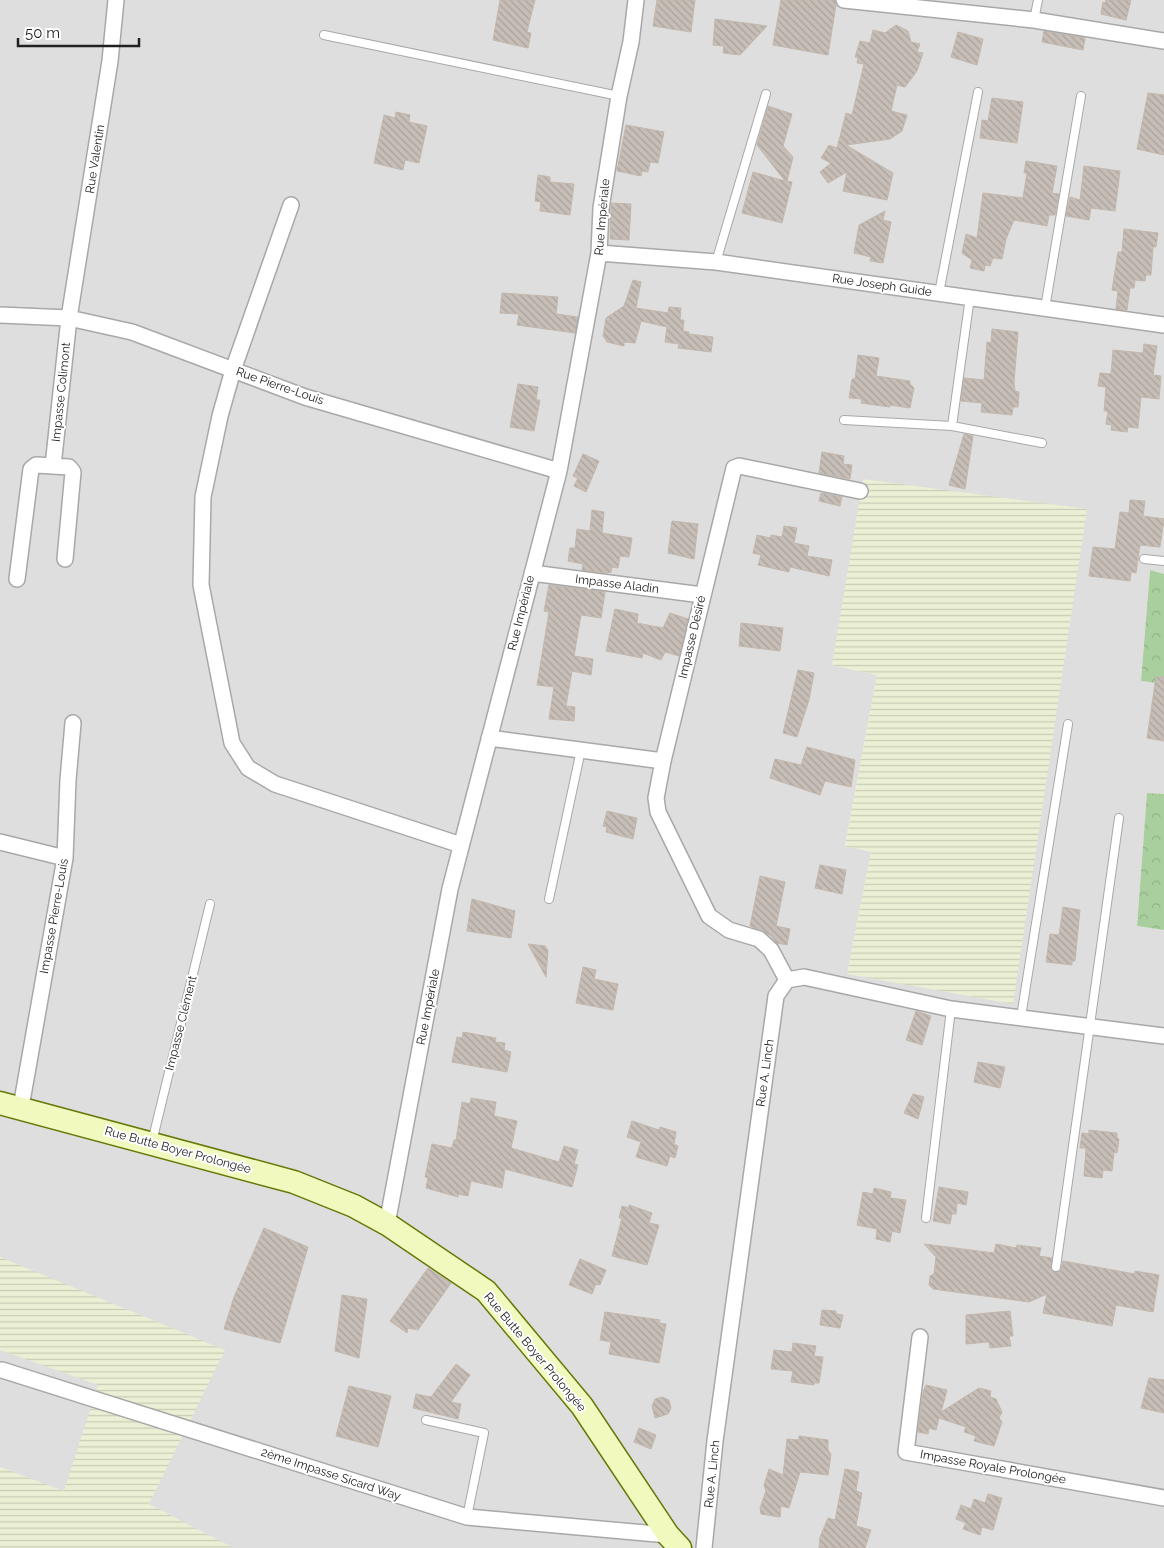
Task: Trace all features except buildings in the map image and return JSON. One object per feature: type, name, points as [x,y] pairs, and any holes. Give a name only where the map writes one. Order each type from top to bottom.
[{"type":"street","name":"Rue Valentin","points":[[69,318],[110,62],[116,0]]},
{"type":"street","name":"Rue Impériale","points":[[388,1224],[450,889],[559,471],[600,253],[601,208],[619,96],[631,42],[636,0]]},
{"type":"street","points":[[844,0],[890,2],[1034,20],[1164,41]]},
{"type":"street","points":[[291,204],[233,370],[203,497],[201,585],[232,743],[248,768],[275,784],[461,845]]},
{"type":"street","name":"Rue Joseph Guide","points":[[600,253],[716,262],[1164,325]]},
{"type":"street","name":"Rue Pierre-Louis","points":[[0,313],[69,318],[132,332],[306,397],[559,471]]},
{"type":"street","name":"Impasse Colimont","points":[[53,466],[69,318]]},
{"type":"street","points":[[17,579],[31,469],[36,465],[69,467],[73,472],[65,559]]},
{"type":"street","name":"Impasse Désiré","points":[[787,980],[772,950],[759,939],[729,930],[709,916],[658,812],[656,798],[702,595],[736,466],[860,491]]},
{"type":"street","name":"Impasse Aladin","points":[[532,573],[702,595]]},
{"type":"street","name":"Impasse Pierre-Louis","points":[[10,1105],[65,858],[68,780],[73,723]]},
{"type":"street","points":[[489,738],[663,761]]},
{"type":"street","points":[[0,842],[65,858]]},
{"type":"street","points":[[787,980],[804,976],[951,1009],[1164,1036]]},
{"type":"street","name":"Rue A. Linch","points":[[704,1548],[715,1441],[776,996],[787,980]]},
{"type":"street","name":"Rue Butte Boyer Prolongée","points":[[10,1105],[294,1182],[354,1206],[388,1224],[486,1291],[582,1406],[674,1541]]},
{"type":"street","name":"Impasse Royale Prolongée","points":[[920,1337],[906,1452],[1164,1498]]},
{"type":"street","name":"2ème Impasse Sicard Way","points":[[2,1370],[467,1517],[674,1541]]},
{"type":"lane","points":[[1034,20],[1038,0]]},
{"type":"lane","points":[[324,35],[619,96]]},
{"type":"lane","points":[[939,293],[978,92]]},
{"type":"lane","points":[[716,262],[766,94]]},
{"type":"lane","points":[[1045,308],[1081,96]]},
{"type":"lane","points":[[952,426],[970,298]]},
{"type":"lane","points":[[844,420],[952,426],[1042,444]]},
{"type":"lane","points":[[1144,559],[1164,561]]},
{"type":"lane","points":[[1021,1017],[1068,724]]},
{"type":"lane","points":[[549,899],[581,750]]},
{"type":"lane","points":[[1056,1268],[1119,818]]},
{"type":"lane","name":"Impasse Clément","points":[[152,1142],[210,904]]},
{"type":"lane","points":[[926,1218],[951,1009]]},
{"type":"lane","points":[[426,1420],[484,1433],[467,1517]]},
{"type":"shaded area","points":[[0,0],[1164,0],[1164,574],[1150,570],[1141,681],[1164,684],[1164,794],[1147,793],[1137,926],[1164,930],[1164,1548],[0,1548]],"holes":[[[1086,509],[847,974],[871,852],[845,845],[877,675],[832,665]]]},
{"type":"green space","points":[[863,479],[1087,509],[1013,1004],[847,974],[871,852],[845,846],[877,675],[832,665]]},
{"type":"green space","points":[[1150,570],[1164,574],[1164,684],[1141,681]]},
{"type":"green space","points":[[1147,793],[1164,794],[1164,930],[1137,926]]},
{"type":"green space","points":[[0,1257],[225,1350],[149,1504],[234,1548],[0,1548],[0,1467],[64,1491],[98,1385],[0,1350]]}]
